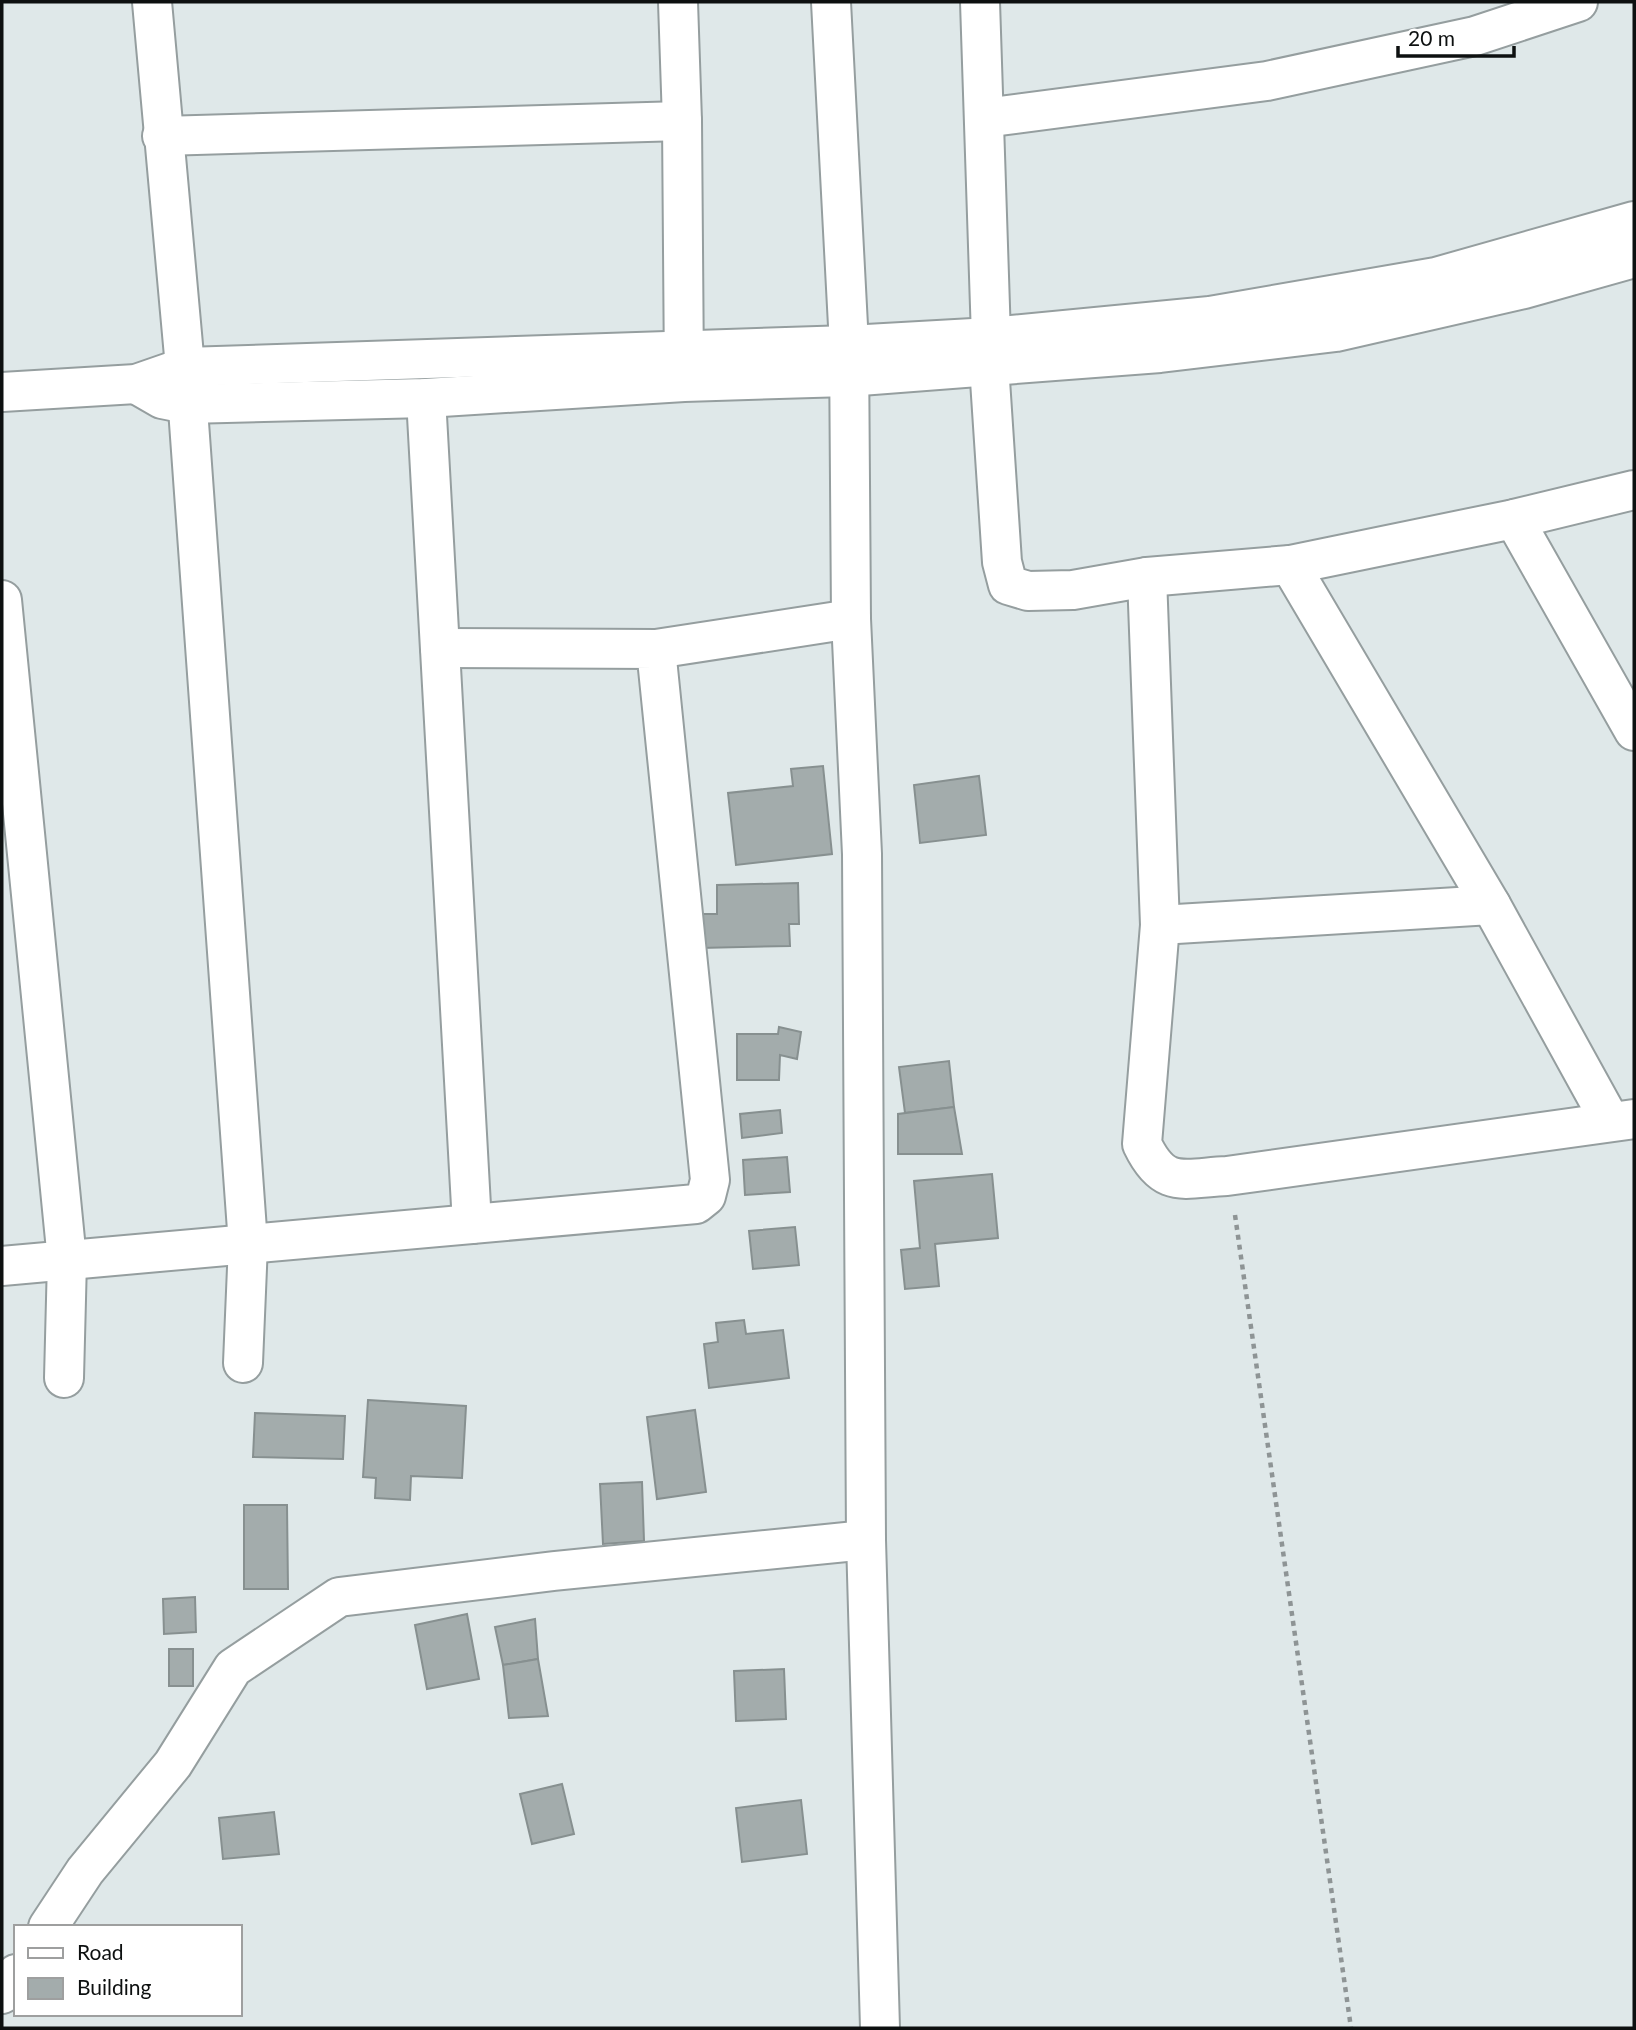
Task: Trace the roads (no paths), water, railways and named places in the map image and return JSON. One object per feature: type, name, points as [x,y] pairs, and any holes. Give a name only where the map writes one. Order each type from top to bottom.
[{"type":"street","points":[[152,2],[186,386],[248,1244],[243,1363]]},
{"type":"street","points":[[678,2],[684,367]]},
{"type":"street","points":[[831,2],[848,361],[851,619],[862,854],[866,1540],[880,2028]]},
{"type":"street","points":[[980,2],[990,351],[1002,562],[1008,585],[1028,591],[1073,590],[1147,577],[1290,565],[1514,519],[1634,490]]},
{"type":"street","points":[[984,118],[1267,81],[1475,36],[1578,2]]},
{"type":"street","points":[[162,136],[682,121]]},
{"type":"street","points":[[990,351],[1422,279],[1634,221]]},
{"type":"street","points":[[186,386],[848,361],[990,351],[1160,353],[1336,332],[1524,289],[1634,258]]},
{"type":"street","points":[[2,392],[136,383],[425,398],[684,367]]},
{"type":"street","points":[[425,398],[472,1224]]},
{"type":"street","points":[[1514,519],[1634,730]]},
{"type":"street","points":[[1147,577],[1160,925],[1142,1144],[1153,1166],[1171,1178],[1227,1176],[1622,1120],[1290,565]]},
{"type":"street","points":[[2,600],[67,1260],[64,1378]]},
{"type":"street","points":[[440,648],[656,649],[851,619]]},
{"type":"street","points":[[2,1266],[696,1204],[706,1196],[710,1180],[656,649]]},
{"type":"street","points":[[1160,925],[1491,905]]},
{"type":"street","points":[[49,1925],[85,1871],[173,1764],[233,1668],[339,1597],[554,1571],[866,1540]]},
{"type":"street","points":[[2,1994],[14,1977]]}]
